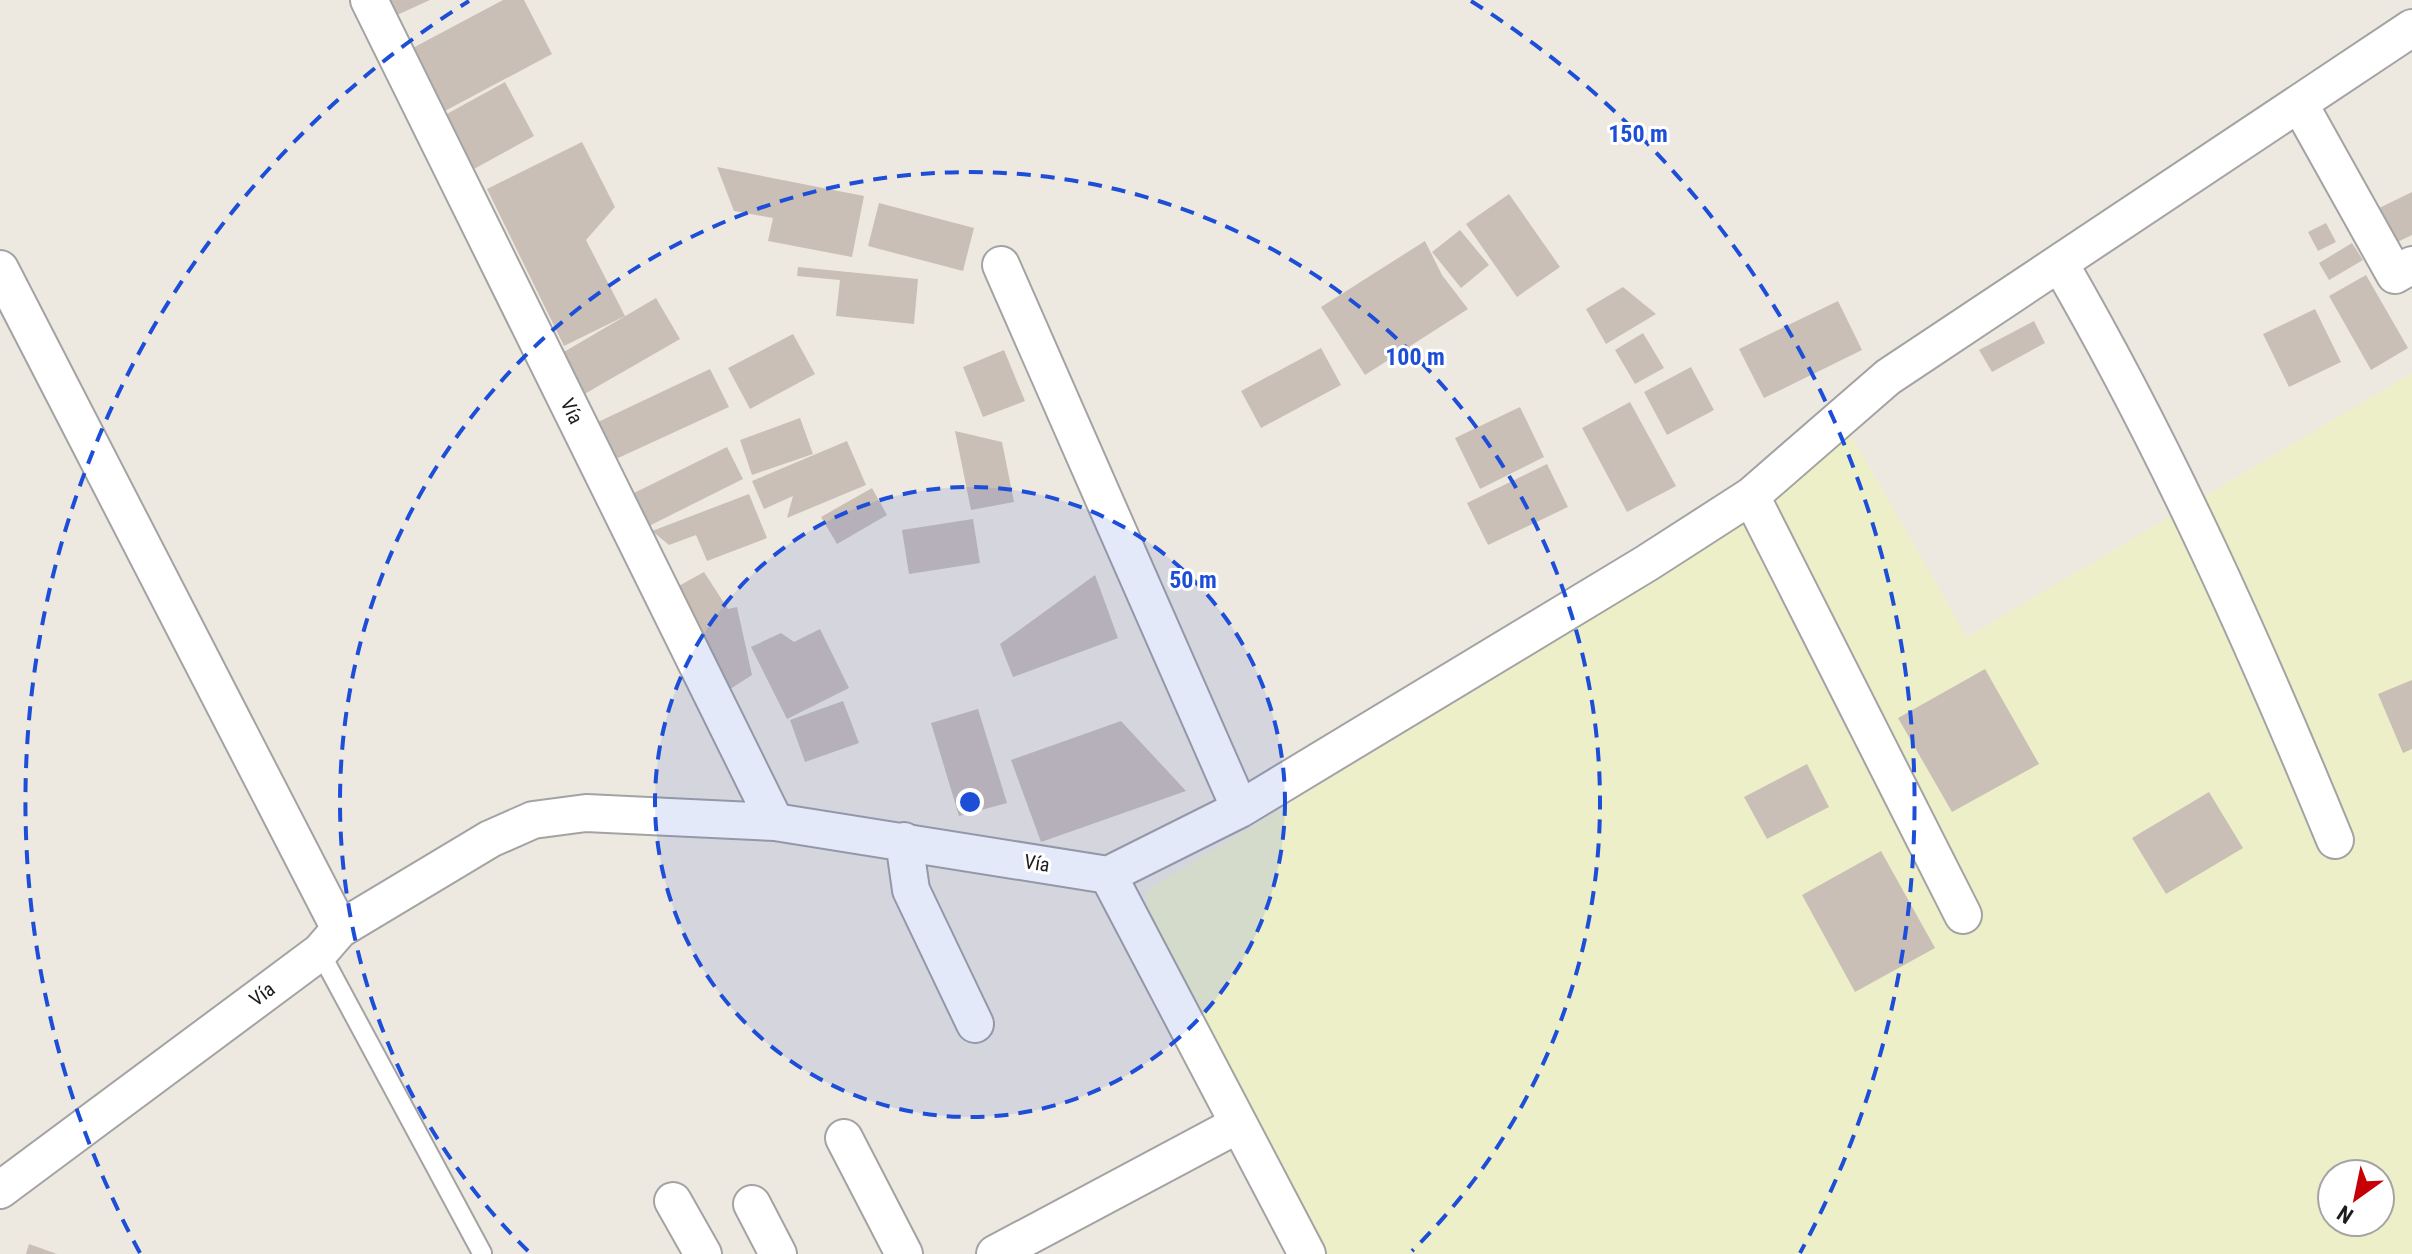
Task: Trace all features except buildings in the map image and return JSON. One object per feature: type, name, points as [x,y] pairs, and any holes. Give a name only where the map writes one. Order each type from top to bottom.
[{"type":"street","name":"Vía","points":[[369,0],[775,822]]},
{"type":"street","points":[[1307,1254],[1108,875],[1240,809],[1647,563],[1751,496],[1888,377],[2412,28]]},
{"type":"street","points":[[2300,105],[2395,275],[2412,265]]},
{"type":"street","points":[[2060,264],[2123,374],[2174,475],[2279,704],[2335,840]]},
{"type":"street","points":[[1001,265],[1240,809]]},
{"type":"street","points":[[0,269],[330,940]]},
{"type":"street","points":[[1751,496],[1963,915]]},
{"type":"street","name":"Vía","points":[[0,1190],[330,940],[490,839],[533,820],[586,813],[775,822],[1108,875]]},
{"type":"street","points":[[904,841],[911,890],[975,1024]]},
{"type":"street","points":[[995,1254],[1237,1125]]},
{"type":"street","points":[[844,1138],[904,1254]]},
{"type":"street","points":[[673,1201],[703,1254]]},
{"type":"street","points":[[752,1204],[778,1254]]},
{"type":"lane","points":[[330,940],[482,1253]]},
{"type":"green space","points":[[2412,373],[2412,1254],[1326,1254],[1152,952],[1146,891],[1661,577],[1844,423],[1967,637]]}]
